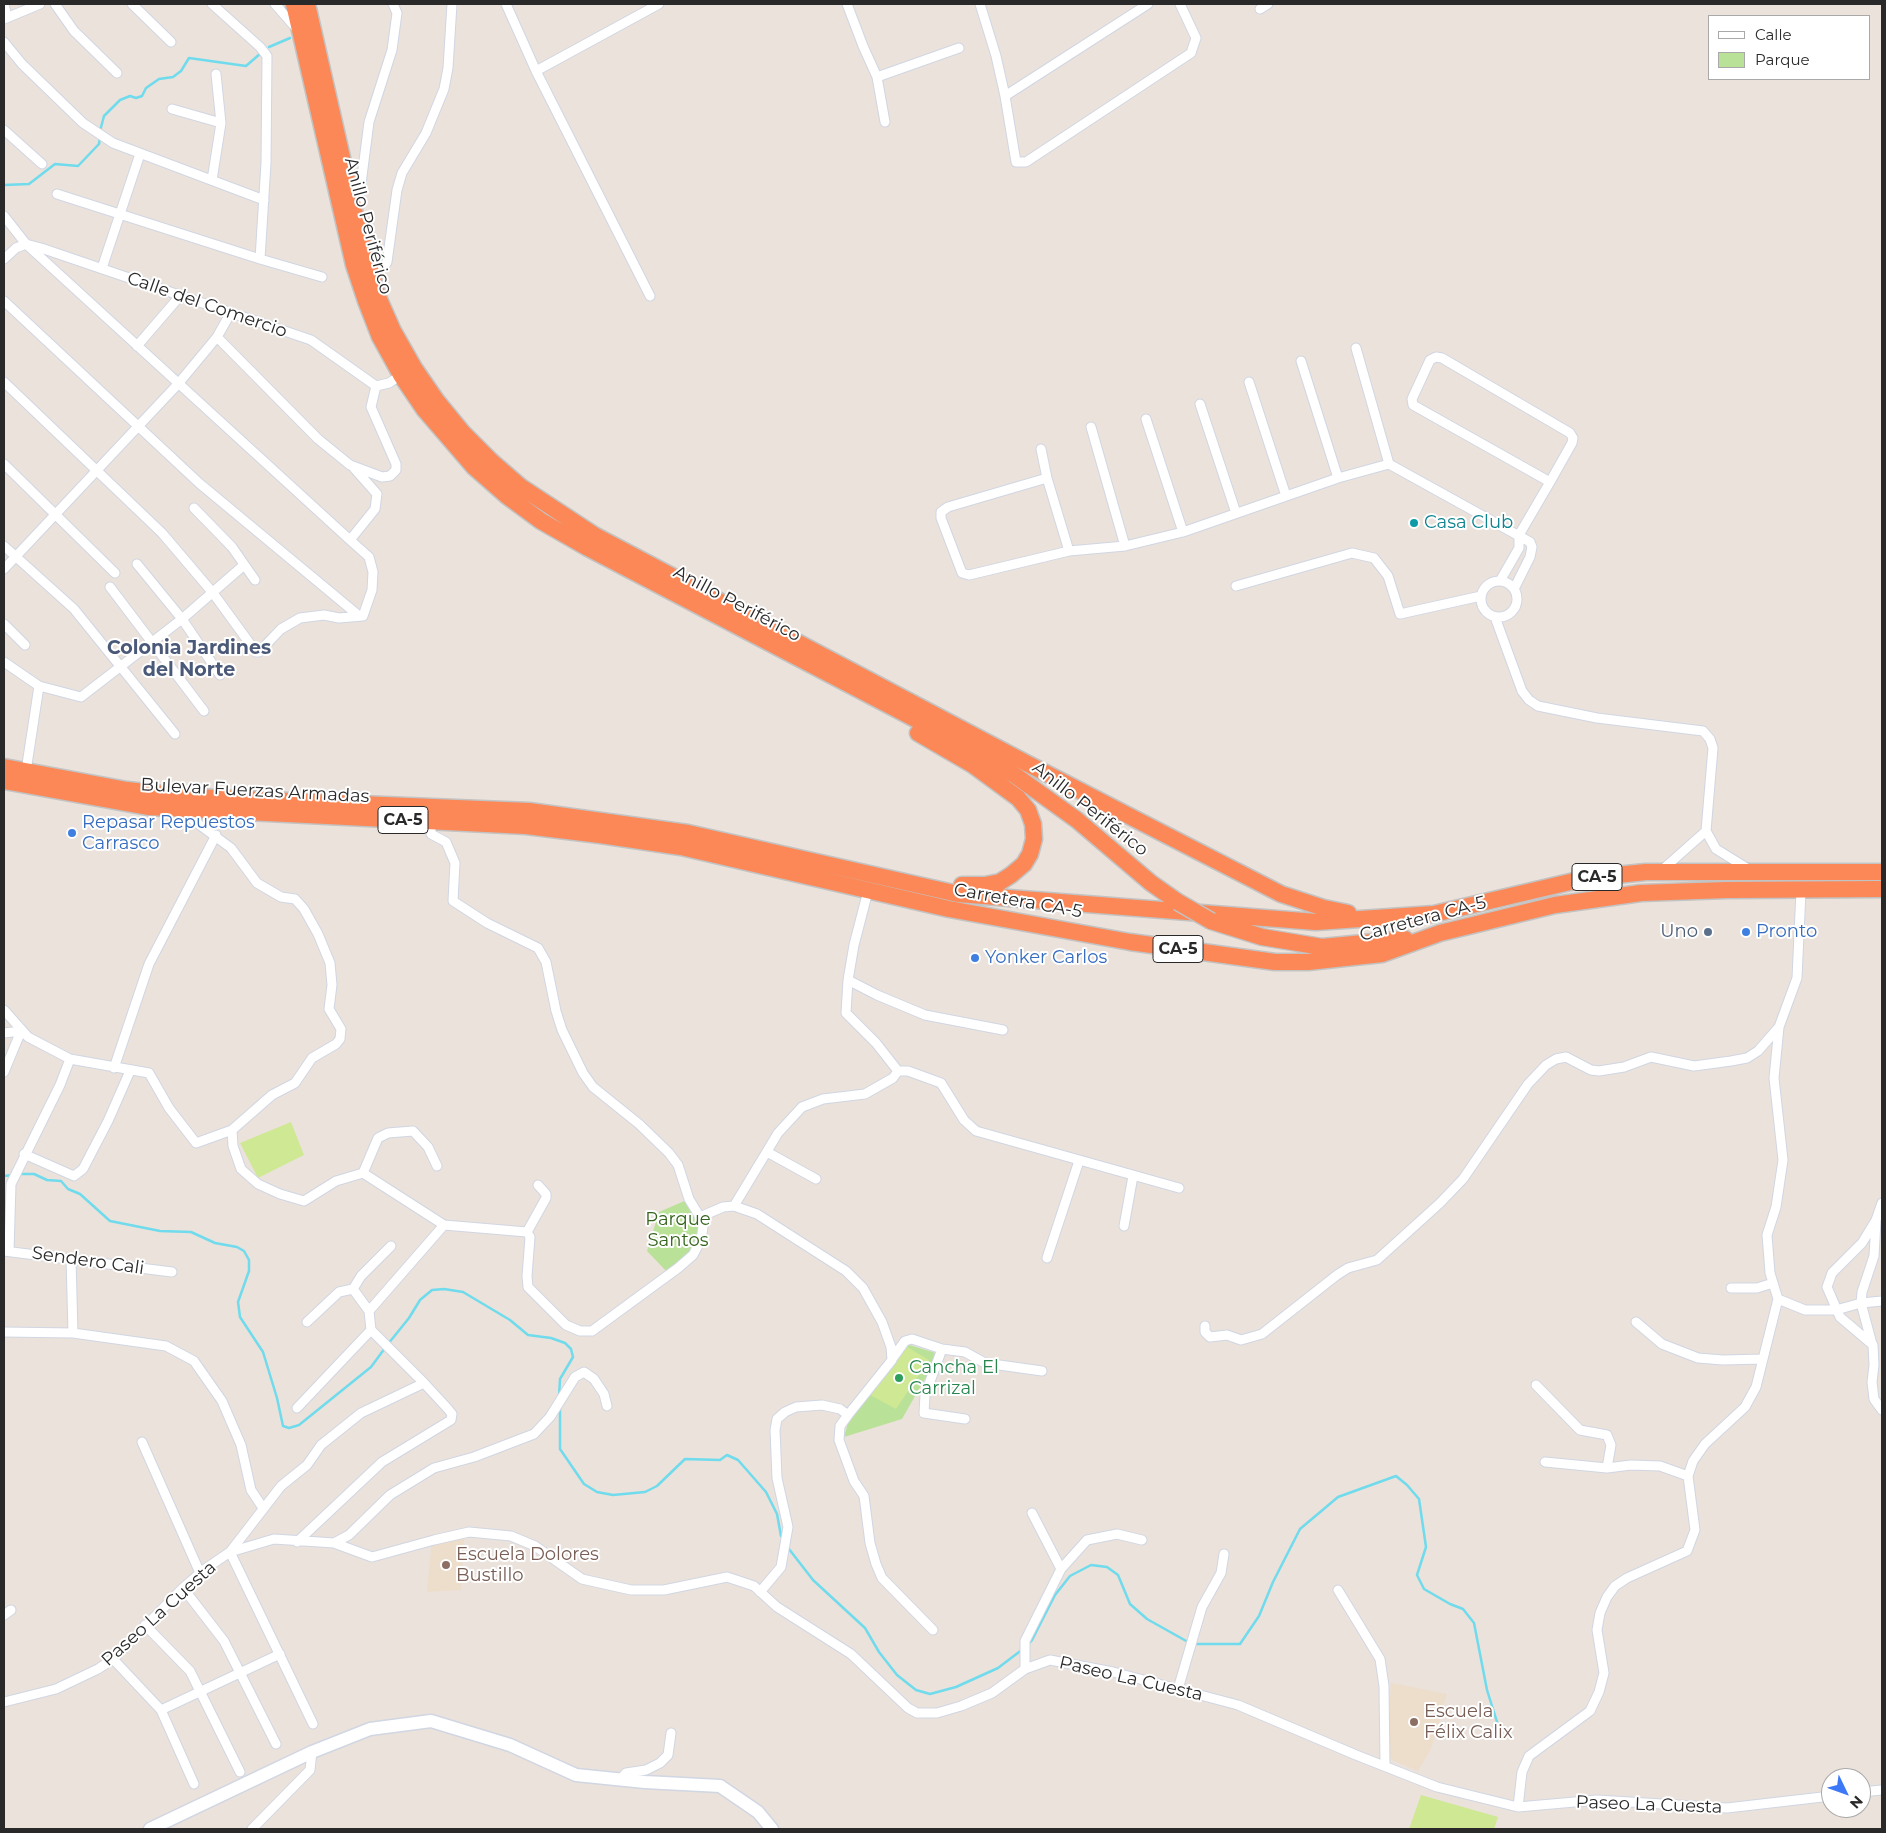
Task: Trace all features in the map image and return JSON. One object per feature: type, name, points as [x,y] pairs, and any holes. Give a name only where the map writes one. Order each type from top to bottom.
[{"type":"highway","name":"Anillo Periférico","points":[[294,4],[354,265],[380,337],[401,375],[446,437],[474,467],[507,496],[541,521],[588,548],[963,744],[1016,776],[1077,820],[1128,864],[1178,902],[1211,921],[1262,937],[1322,947],[1402,940],[1440,933]]},
{"type":"highway","name":"Anillo Periférico","points":[[307,4],[356,219],[371,275],[393,331],[414,368],[436,400],[463,433],[490,461],[554,511],[594,535],[1026,763],[1281,894],[1324,908],[1368,917]]},
{"type":"highway","points":[[726,620],[810,673],[973,765],[1018,798],[1028,810],[1033,824],[1034,839],[1030,854],[1024,864],[1006,878],[985,885],[915,879],[794,858]]},
{"type":"highway","name":"Bulevar Fuerzas Armadas","points":[[4,767],[127,790],[191,797],[529,811],[688,833],[794,858]]},
{"type":"highway","name":"Bulevar Fuerzas Armadas","points":[[4,781],[148,807],[526,826],[655,843],[707,852],[800,875]]},
{"type":"highway","name":"Carretera CA-5","points":[[794,858],[958,894],[1316,922],[1434,914],[1587,878],[1661,871],[1882,872]]},
{"type":"highway","name":"Carretera CA-5","points":[[800,875],[949,909],[1130,942],[1275,962],[1308,962],[1382,954],[1440,933],[1556,905],[1641,893],[1718,890],[1801,891],[1882,889]]},
{"type":"street","points":[[4,4],[6,18],[40,4]]},
{"type":"street","points":[[55,4],[74,31],[117,73]]},
{"type":"street","points":[[132,4],[171,42]]},
{"type":"street","points":[[212,4],[260,47],[267,56],[268,105],[260,259]]},
{"type":"street","points":[[275,4],[301,33]]},
{"type":"street","points":[[356,219],[369,122],[392,50],[397,13],[393,4]]},
{"type":"street","points":[[371,275],[379,273],[387,262],[396,190],[402,172],[426,133],[444,89],[448,68],[452,4]]},
{"type":"street","points":[[506,4],[536,71],[650,296]]},
{"type":"street","points":[[536,71],[659,4]]},
{"type":"street","points":[[847,4],[877,77],[885,122]]},
{"type":"street","points":[[980,4],[996,56],[1016,162],[1026,162],[1191,53],[1196,38],[1180,4]]},
{"type":"street","points":[[1005,96],[1148,4]]},
{"type":"street","points":[[1260,10],[1268,4]]},
{"type":"street","points":[[4,42],[22,64],[103,137],[140,154],[264,200]]},
{"type":"street","points":[[877,77],[959,48]]},
{"type":"street","points":[[212,180],[221,123],[216,74]]},
{"type":"street","points":[[172,109],[221,123]]},
{"type":"street","points":[[4,130],[42,164]]},
{"type":"street","points":[[102,268],[140,154]]},
{"type":"street","points":[[57,194],[322,277]]},
{"type":"street","points":[[4,216],[26,244],[369,558],[374,572],[372,590],[363,616]]},
{"type":"street","points":[[4,259],[16,248],[26,244]]},
{"type":"street","name":"Calle del Comercio","points":[[26,244],[102,268],[230,314],[311,340],[376,386]]},
{"type":"street","points":[[137,346],[180,296]]},
{"type":"street","points":[[4,301],[138,427],[257,532],[358,615],[363,616]]},
{"type":"street","points":[[4,569],[178,384],[217,337],[230,314]]},
{"type":"street","points":[[217,337],[318,439],[350,465],[374,488],[378,501],[375,509],[350,540]]},
{"type":"street","points":[[1356,348],[1388,464]]},
{"type":"street","points":[[1500,581],[1519,548],[1519,536],[1550,482],[1572,443],[1573,438],[1570,433],[1442,358],[1436,357],[1430,360],[1412,399],[1413,405],[1550,482]]},
{"type":"street","points":[[1301,361],[1338,478]]},
{"type":"street","points":[[350,465],[382,477],[390,476],[396,470],[389,445],[376,423],[371,407],[376,386],[389,383],[401,375]]},
{"type":"street","points":[[4,382],[162,532],[213,593],[256,652],[259,652],[281,630],[300,618],[324,615],[339,618],[363,616]]},
{"type":"street","points":[[1249,382],[1286,496]]},
{"type":"street","points":[[1200,404],[1236,513]]},
{"type":"street","points":[[1146,419],[1184,532]]},
{"type":"street","points":[[1091,427],[1125,546]]},
{"type":"street","points":[[1041,449],[1047,478],[1069,551]]},
{"type":"street","points":[[4,464],[115,573]]},
{"type":"street","points":[[1047,478],[948,507],[941,512],[940,518],[962,573],[969,575],[1069,551],[1125,546],[1184,532],[1338,478],[1388,464],[1530,542],[1532,547],[1514,589]]},
{"type":"street","points":[[194,508],[232,548],[255,580]]},
{"type":"street","points":[[4,546],[74,609],[175,734]]},
{"type":"street","points":[[1236,586],[1352,553],[1374,558],[1388,576],[1400,614],[1481,596],[1489,584],[1500,581],[1509,584],[1514,589],[1517,603],[1514,609],[1502,617],[1495,617]]},
{"type":"street","points":[[137,564],[182,619],[220,674]]},
{"type":"street","points":[[4,662],[39,686],[81,697],[182,619],[244,565]]},
{"type":"street","points":[[110,587],[204,711]]},
{"type":"street","points":[[1481,596],[1484,609],[1495,617],[1522,691],[1529,700],[1538,706],[1597,718],[1703,730],[1710,739],[1713,748],[1706,831],[1716,850],[1752,871]]},
{"type":"street","points":[[4,624],[25,645]]},
{"type":"street","points":[[26,771],[39,686]]},
{"type":"street","points":[[4,1010],[28,1037],[70,1059],[149,1073],[169,1108],[196,1143],[232,1130],[272,1095],[301,1077],[312,1058],[336,1044],[340,1039],[341,1029],[330,1008],[332,985],[330,963],[318,934],[304,909],[295,899],[282,897],[256,883],[231,848],[216,835],[193,820],[192,809]]},
{"type":"street","points":[[431,822],[431,834],[446,842],[455,863],[453,901],[487,924],[538,948],[546,962],[562,1030],[583,1073],[592,1087],[640,1124],[670,1153],[678,1165],[689,1199],[700,1216],[703,1227],[701,1240],[686,1262],[592,1330],[580,1331],[566,1325],[528,1287],[530,1238],[527,1232]]},
{"type":"street","points":[[1661,871],[1706,831]]},
{"type":"street","points":[[114,1068],[149,964],[216,835]]},
{"type":"street","points":[[868,891],[848,980],[846,1013],[876,1043],[898,1071]]},
{"type":"street","points":[[1518,1807],[1522,1772],[1529,1756],[1590,1711],[1599,1692],[1604,1672],[1598,1630],[1600,1614],[1608,1597],[1615,1586],[1627,1578],[1680,1556],[1687,1551],[1695,1530],[1688,1476],[1693,1461],[1705,1444],[1745,1407],[1756,1387],[1778,1299],[1770,1273],[1767,1235],[1776,1207],[1783,1160],[1774,1078],[1779,1027],[1797,978],[1801,891]]},
{"type":"street","points":[[848,980],[877,995],[925,1015],[1003,1030]]},
{"type":"street","points":[[1205,1326],[1205,1332],[1210,1337],[1227,1335],[1242,1340],[1262,1334],[1337,1275],[1348,1268],[1377,1260],[1440,1203],[1463,1179],[1528,1084],[1546,1065],[1556,1058],[1566,1057],[1591,1070],[1599,1071],[1651,1058],[1694,1066],[1731,1061],[1747,1058],[1758,1051],[1779,1027]]},
{"type":"street","points":[[4,1033],[21,1031]]},
{"type":"street","points":[[4,1072],[21,1031]]},
{"type":"street","points":[[7,1251],[10,1184],[60,1085],[70,1059]]},
{"type":"street","points":[[24,1154],[74,1176],[83,1169],[108,1121],[130,1071]]},
{"type":"street","points":[[734,1206],[778,1133],[802,1107],[823,1099],[865,1094],[893,1078],[898,1071]]},
{"type":"street","points":[[898,1071],[908,1071],[941,1083],[964,1120],[976,1130],[1079,1161],[1179,1188]]},
{"type":"street","points":[[232,1130],[233,1146],[241,1169],[258,1184],[280,1194],[304,1201],[336,1181],[363,1173],[444,1225],[527,1232]]},
{"type":"street","points":[[363,1173],[378,1138],[388,1133],[413,1131],[428,1147],[437,1166]]},
{"type":"street","points":[[767,1152],[816,1179]]},
{"type":"street","points":[[1047,1258],[1079,1161]]},
{"type":"street","points":[[1124,1226],[1134,1176]]},
{"type":"street","points":[[527,1232],[546,1198],[546,1194],[538,1185]]},
{"type":"street","points":[[1873,1345],[1850,1326],[1836,1310],[1827,1286],[1832,1273],[1862,1243],[1876,1220],[1882,1204]]},
{"type":"street","points":[[700,1216],[723,1207],[734,1206],[757,1214],[859,1281],[889,1337],[892,1360]]},
{"type":"street","points":[[1876,1220],[1874,1256],[1862,1292],[1861,1303],[1873,1345],[1874,1365],[1872,1382],[1874,1399],[1882,1410]]},
{"type":"street","points":[[369,1311],[444,1225]]},
{"type":"street","points":[[307,1322],[339,1292],[353,1289],[361,1276],[391,1246]]},
{"type":"street","name":"Sendero Cali","points":[[7,1251],[172,1272]]},
{"type":"street","points":[[71,1258],[74,1333]]},
{"type":"street","points":[[1731,1288],[1757,1288],[1773,1283]]},
{"type":"street","points":[[297,1542],[382,1462],[451,1420],[452,1414],[424,1382],[371,1330],[369,1311],[353,1289]]},
{"type":"street","points":[[1778,1299],[1805,1310],[1836,1310],[1861,1303],[1882,1302]]},
{"type":"street","points":[[1636,1322],[1662,1344],[1698,1358],[1723,1360],[1763,1359]]},
{"type":"street","points":[[297,1408],[371,1330]]},
{"type":"street","points":[[4,1332],[74,1333],[166,1346],[194,1360],[222,1402],[241,1445],[251,1490],[263,1508]]},
{"type":"street","points":[[933,1630],[882,1578],[870,1543],[864,1496],[854,1481],[840,1440],[840,1426],[905,1341],[912,1339],[942,1349],[965,1352],[985,1363],[1042,1371]]},
{"type":"street","points":[[942,1349],[925,1396],[924,1413],[965,1419]]},
{"type":"street","points":[[334,1543],[349,1535],[390,1495],[434,1468],[474,1457],[534,1434],[550,1417],[575,1377],[584,1372],[594,1379],[604,1394],[607,1406]]},
{"type":"street","points":[[313,1724],[230,1552],[281,1486],[307,1465],[321,1444],[355,1418],[424,1382]]},
{"type":"street","points":[[1536,1385],[1580,1430],[1607,1435],[1611,1445],[1607,1468]]},
{"type":"street","points":[[760,1592],[781,1567],[788,1527],[777,1478],[775,1430],[777,1418],[796,1407],[822,1405],[840,1409],[848,1415]]},
{"type":"street","points":[[142,1442],[200,1572]]},
{"type":"street","points":[[1545,1462],[1607,1468],[1631,1465],[1660,1466],[1688,1476]]},
{"type":"street","points":[[1032,1513],[1061,1569]]},
{"type":"street","name":"Paseo La Cuesta","points":[[4,1702],[56,1689],[98,1669],[113,1659],[200,1572],[230,1552],[274,1539],[334,1543],[372,1557],[469,1532],[511,1536],[535,1546],[582,1579],[631,1590],[664,1590],[727,1577],[754,1586],[777,1607],[851,1654],[908,1708],[918,1713],[937,1713],[961,1706],[992,1693],[1026,1669],[1050,1660],[1074,1663],[1238,1705],[1437,1787],[1518,1807],[1597,1800],[1727,1808],[1821,1797]]},
{"type":"street","points":[[1026,1669],[1025,1641],[1061,1569],[1087,1540],[1117,1534],[1142,1540]]},
{"type":"street","points":[[1178,1689],[1202,1607],[1221,1573],[1224,1554]]},
{"type":"street","points":[[183,1588],[224,1641],[276,1744]]},
{"type":"street","points":[[1338,1590],[1380,1659],[1384,1686],[1384,1766]]},
{"type":"street","points":[[145,1625],[190,1671],[240,1772]]},
{"type":"street","points":[[161,1710],[280,1654]]},
{"type":"street","points":[[113,1659],[161,1710],[194,1784]]},
{"type":"street","points":[[150,1829],[312,1752],[370,1729],[431,1721],[510,1745],[576,1774],[620,1780],[720,1786],[758,1812],[772,1829]]},
{"type":"street","points":[[620,1780],[626,1773],[646,1770],[660,1764],[668,1755],[671,1732]]},
{"type":"street","points":[[252,1829],[310,1770],[312,1752]]},
{"type":"shaded area","name":"Escuela Dolores Bustillo","points":[[464,1538],[461,1590],[427,1592],[432,1539]]},
{"type":"shaded area","name":"Escuela Félix Calix","points":[[1391,1683],[1447,1694],[1431,1749],[1418,1771],[1387,1758]]},
{"type":"green space","points":[[291,1122],[304,1155],[258,1178],[240,1143]]},
{"type":"green space","name":"Parque Santos","points":[[689,1199],[695,1206],[701,1240],[669,1274],[647,1251],[659,1212]]},
{"type":"green space","points":[[903,1343],[939,1354],[902,1419],[844,1437],[850,1416]]},
{"type":"green space","name":"Cancha El Carrizal","points":[[904,1345],[929,1360],[896,1409],[870,1395]]},
{"type":"green space","points":[[1421,1795],[1498,1817],[1494,1829],[1409,1829]]},
{"type":"waterway","points":[[269,47],[290,38]]},
{"type":"waterway","points":[[100,131],[104,116],[120,100],[130,96],[136,98],[142,96],[146,88],[159,79],[173,77],[181,71],[189,58],[246,66],[261,53]]},
{"type":"waterway","points":[[4,185],[29,184],[55,164],[78,166],[99,144],[100,136]]},
{"type":"waterway","points":[[19,1174],[34,1174],[47,1180],[61,1181],[68,1189],[80,1194],[110,1221],[160,1231],[191,1232],[215,1243],[237,1247],[244,1251],[249,1260],[249,1271],[238,1302],[240,1317],[263,1352],[277,1398],[283,1426],[289,1428],[299,1425],[371,1367],[385,1348]]},
{"type":"waterway","points":[[4,1176],[14,1175]]},
{"type":"waterway","points":[[388,1344],[409,1318],[420,1300],[432,1290],[444,1289],[463,1292],[510,1320],[528,1335],[551,1338],[565,1343],[571,1349],[573,1357],[560,1379],[559,1397]]},
{"type":"waterway","points":[[560,1407],[560,1449],[584,1484],[597,1492],[613,1495],[645,1492],[657,1486],[685,1459],[720,1460],[727,1455],[738,1460],[766,1492],[777,1514],[781,1536]]},
{"type":"waterway","points":[[1193,1644],[1240,1644],[1259,1616],[1273,1582],[1300,1529],[1338,1497],[1396,1476],[1419,1499],[1426,1547],[1417,1575],[1424,1589],[1463,1609],[1474,1623],[1487,1690],[1498,1725]]},
{"type":"waterway","points":[[789,1549],[813,1580],[865,1628],[879,1652],[897,1675],[916,1690],[930,1694],[956,1687],[998,1668],[1023,1649]]},
{"type":"waterway","points":[[1027,1645],[1032,1640],[1055,1595],[1070,1576],[1091,1565],[1107,1567],[1118,1575],[1130,1604],[1147,1619],[1188,1642]]},
{"type":"place","name":"Casa Club","points":[[1414,523]]},
{"type":"place","name":"Repasar Repuestos Carrasco","points":[[72,833]]},
{"type":"place","name":"Uno","points":[[1708,932]]},
{"type":"place","name":"Pronto","points":[[1746,932]]},
{"type":"place","name":"Yonker Carlos","points":[[975,958]]},
{"type":"place","name":"Cancha El Carrizal","points":[[899,1378]]},
{"type":"place","name":"Escuela Dolores Bustillo","points":[[446,1565]]},
{"type":"place","name":"Escuela Félix Calix","points":[[1414,1722]]},
{"type":"district","name":"Colonia Jardines del Norte","points":[[189,659]]}]
